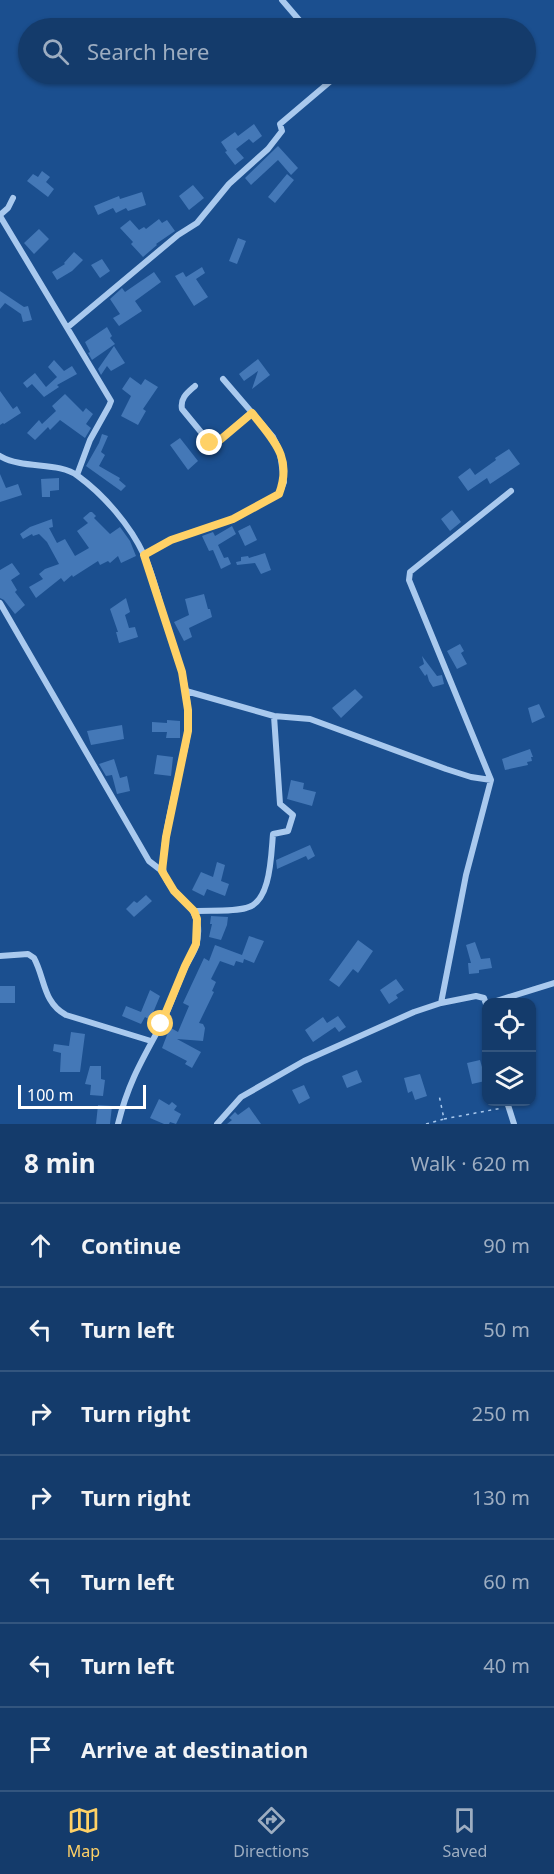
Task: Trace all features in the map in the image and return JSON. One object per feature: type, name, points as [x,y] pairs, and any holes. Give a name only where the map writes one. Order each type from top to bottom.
[{"type":"street","points":[[282,0],[297,18]]},
{"type":"street","points":[[68,327],[178,235],[197,223],[229,183],[268,149],[282,131],[280,124],[327,84]]},
{"type":"street","points":[[13,198],[8,208],[0,215],[111,401],[90,440],[77,475]]},
{"type":"street","points":[[144,555],[171,540],[233,519],[279,494],[284,482],[280,452],[273,437],[223,379]]},
{"type":"street","points":[[195,386],[181,402],[182,409],[187,418],[214,445],[252,413]]},
{"type":"street","points":[[0,456],[22,465],[49,467],[71,471],[77,475],[105,497],[144,555],[176,653],[186,691],[188,710],[188,731],[166,837],[162,871]]},
{"type":"street","points":[[441,1003],[466,875],[491,780],[410,580],[410,572],[511,491]]},
{"type":"street","points":[[0,603],[149,861],[162,871],[174,891],[194,911],[197,919],[196,944],[161,1024],[134,1073],[118,1124]]},
{"type":"street","points":[[186,691],[274,716],[310,719],[446,769],[471,777],[491,780]]},
{"type":"street","points":[[194,911],[246,908],[255,904],[266,886],[273,834],[288,831],[293,815],[280,804],[274,716]]},
{"type":"street","points":[[0,956],[28,954],[34,958],[51,1004],[57,1011],[151,1041]]},
{"type":"street","points":[[506,998],[554,983]]},
{"type":"street","points":[[217,1124],[241,1097],[304,1060],[383,1025],[441,1003],[476,996],[484,998]]},
{"type":"street","points":[[509,1106],[514,1124]]},
{"type":"path","points":[[439,1095],[444,1119]]},
{"type":"path","points":[[426,1124],[499,1106]]},
{"type":"building","points":[[254,124],[262,136],[253,143],[249,139],[236,149],[244,158],[235,165],[221,142],[235,132],[238,136]]},
{"type":"building","points":[[278,146],[298,168],[291,175],[278,160],[251,185],[245,178]]},
{"type":"building","points":[[42,171],[50,177],[46,182],[54,189],[48,197],[27,181],[33,174],[38,177]]},
{"type":"building","points":[[287,174],[294,180],[275,203],[268,197]]},
{"type":"building","points":[[193,185],[204,198],[189,210],[179,196]]},
{"type":"building","points":[[142,192],[146,205],[128,211],[126,208],[116,213],[113,208],[98,215],[94,206],[119,196],[120,199]]},
{"type":"building","points":[[159,219],[162,223],[167,220],[175,231],[156,244],[143,257],[120,228],[130,220],[139,230],[144,227],[146,229]]},
{"type":"building","points":[[39,229],[49,239],[34,254],[24,243]]},
{"type":"building","points":[[238,238],[246,241],[237,264],[229,261]]},
{"type":"building","points":[[74,252],[83,260],[72,271],[57,280],[52,272],[65,264]]},
{"type":"building","points":[[102,259],[110,271],[100,278],[91,265]]},
{"type":"building","points":[[202,267],[205,273],[196,279],[208,297],[194,306],[175,276],[183,272],[186,277]]},
{"type":"building","points":[[154,272],[161,282],[135,301],[142,311],[119,326],[113,318],[120,314],[110,299],[122,288],[125,292]]},
{"type":"building","points":[[0,291],[24,307],[28,306],[32,320],[23,322],[21,314],[5,303],[0,309]]},
{"type":"building","points":[[107,327],[112,336],[110,338],[115,344],[92,360],[85,342]]},
{"type":"building","points":[[114,346],[125,363],[111,371],[107,366],[101,375],[98,369]]},
{"type":"building","points":[[258,359],[270,375],[252,389],[258,371],[244,381],[239,374]]},
{"type":"building","points":[[54,360],[64,371],[72,366],[77,374],[57,385],[59,387],[44,397],[32,384],[27,388],[23,383],[35,373],[46,387],[57,377],[48,367]]},
{"type":"building","points":[[130,377],[141,385],[145,379],[158,387],[143,409],[146,411],[138,425],[121,416],[131,396],[122,389]]},
{"type":"building","points":[[0,391],[13,409],[17,406],[21,413],[0,425]]},
{"type":"building","points":[[65,394],[83,412],[86,408],[93,414],[86,424],[91,428],[85,438],[60,420],[50,430],[48,427],[35,440],[27,433],[39,420],[42,424],[56,411],[52,406]]},
{"type":"building","points":[[102,434],[108,436],[101,452],[105,455],[99,466],[120,478],[119,480],[126,486],[121,491],[86,466]]},
{"type":"building","points":[[180,438],[198,461],[188,470],[170,445]]},
{"type":"building","points":[[509,449],[520,464],[490,484],[487,478],[468,491],[458,477],[470,468],[475,475]]},
{"type":"building","points":[[0,474],[6,488],[18,484],[22,495],[0,502]]},
{"type":"building","points":[[59,478],[59,490],[50,491],[50,497],[42,497],[41,479]]},
{"type":"building","points":[[452,510],[461,522],[450,531],[441,519]]},
{"type":"building","points":[[90,512],[110,534],[120,527],[130,541],[136,556],[121,563],[118,556],[110,563],[108,561],[100,565],[98,561],[64,582],[61,578],[36,598],[29,587],[43,579],[39,574],[45,569],[59,564],[47,542],[39,534],[33,536],[32,534],[23,539],[20,534],[30,527],[52,519],[53,527],[49,528],[57,543],[65,539],[75,556],[89,548],[77,531],[88,523],[83,518]]},
{"type":"building","points":[[250,525],[257,540],[245,546],[238,531]]},
{"type":"building","points":[[232,526],[236,534],[218,545],[224,558],[228,557],[231,564],[221,569],[213,550],[209,551],[202,536],[213,532],[215,536]]},
{"type":"building","points":[[265,553],[271,570],[261,574],[255,563],[237,565],[236,562],[241,561],[241,557],[248,556],[249,558]]},
{"type":"building","points":[[12,563],[20,574],[11,580],[17,590],[15,592],[25,605],[15,614],[0,598],[0,570]]},
{"type":"building","points":[[204,594],[212,617],[189,628],[192,637],[184,641],[174,622],[189,615],[185,599]]},
{"type":"building","points":[[126,598],[130,612],[125,615],[129,628],[135,627],[138,637],[119,643],[116,632],[118,632],[110,609]]},
{"type":"building","points":[[460,644],[464,651],[461,653],[467,664],[457,669],[447,651]]},
{"type":"building","points":[[422,656],[437,676],[442,675],[444,684],[433,687],[427,674],[425,676],[419,667],[424,664]]},
{"type":"building","points":[[355,689],[363,697],[341,718],[332,708]]},
{"type":"building","points":[[539,704],[545,717],[532,723],[528,708]]},
{"type":"building","points":[[167,720],[180,721],[180,738],[166,738],[167,732],[152,732],[152,722],[167,723]]},
{"type":"building","points":[[122,725],[124,739],[91,745],[87,731]]},
{"type":"building","points":[[530,749],[533,757],[531,757],[532,761],[527,762],[528,765],[505,770],[502,759]]},
{"type":"building","points":[[157,755],[173,757],[171,776],[154,774]]},
{"type":"building","points":[[114,759],[120,778],[127,776],[130,791],[117,794],[112,775],[106,776],[99,764]]},
{"type":"building","points":[[291,780],[304,783],[303,789],[316,792],[312,806],[287,799]]},
{"type":"building","points":[[310,845],[315,856],[308,860],[306,856],[277,869],[276,860]]},
{"type":"building","points":[[217,862],[225,865],[221,881],[229,884],[225,896],[207,889],[204,896],[192,890],[201,872],[213,877]]},
{"type":"building","points":[[146,895],[152,901],[134,917],[126,909],[134,901],[137,903]]},
{"type":"building","points":[[211,916],[228,917],[221,940],[209,937]]},
{"type":"building","points":[[249,936],[264,941],[254,963],[244,959],[243,963],[236,961],[234,966],[220,961],[211,979],[216,982],[212,991],[214,992],[199,1023],[205,1028],[203,1041],[177,1039],[201,1052],[192,1068],[185,1064],[187,1061],[162,1048],[167,1035],[171,1028],[178,1032],[189,1006],[183,1003],[204,958],[209,961],[215,945],[242,955]]},
{"type":"building","points":[[358,940],[373,951],[358,973],[353,969],[339,987],[329,980]]},
{"type":"building","points":[[475,942],[481,959],[490,958],[492,968],[469,974],[468,963],[471,963],[466,945]]},
{"type":"building","points":[[396,979],[404,990],[396,995],[398,998],[389,1004],[380,990]]},
{"type":"building","points":[[0,986],[15,986],[15,1003],[0,1003]]},
{"type":"building","points":[[150,990],[160,996],[150,1020],[145,1017],[141,1024],[122,1016],[126,1006],[141,1012]]},
{"type":"building","points":[[338,1016],[346,1027],[339,1032],[335,1027],[313,1042],[305,1030],[323,1017],[327,1023]]},
{"type":"building","points":[[71,1032],[85,1034],[80,1072],[60,1072],[61,1053],[53,1051],[54,1044],[69,1046]]},
{"type":"building","points":[[480,1060],[482,1082],[472,1084],[467,1063]]},
{"type":"building","points":[[90,1066],[101,1066],[101,1079],[105,1080],[103,1096],[90,1095],[91,1085],[85,1084]]},
{"type":"building","points":[[357,1070],[362,1082],[347,1088],[342,1076]]},
{"type":"building","points":[[420,1074],[427,1096],[415,1100],[412,1091],[408,1093],[404,1078]]},
{"type":"building","points":[[304,1085],[310,1098],[299,1104],[292,1090]]},
{"type":"building","points":[[159,1099],[169,1105],[172,1102],[177,1106],[174,1110],[181,1114],[176,1124],[170,1122],[164,1124],[150,1118]]},
{"type":"building","points":[[98,1105],[112,1106],[110,1124],[96,1124]]},
{"type":"building","points":[[249,1107],[261,1124],[227,1124],[232,1120],[229,1118],[235,1112],[238,1115]]},
{"type":"route","points":[[161,1024],[196,944],[197,919],[194,911],[174,891],[162,871],[166,837],[188,731],[188,710],[182,672],[144,555],[171,540],[233,519],[279,494],[284,482],[280,452],[273,437],[252,413],[214,445],[210,443]]}]
